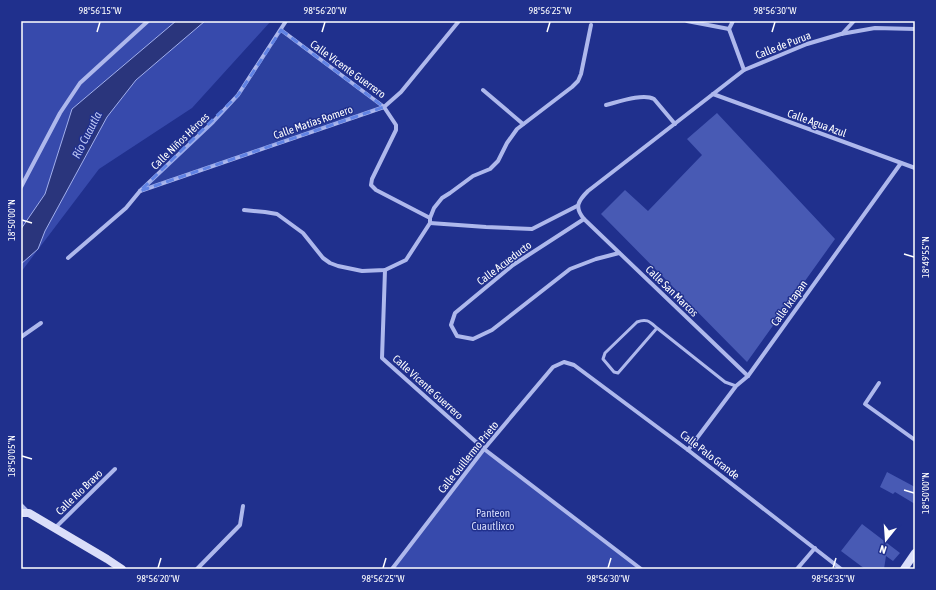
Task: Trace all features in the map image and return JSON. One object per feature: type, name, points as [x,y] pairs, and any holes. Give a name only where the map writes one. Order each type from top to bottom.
[{"type":"street","points":[[21,187],[60,113],[80,83],[148,21]]},
{"type":"street","name":"Calle Niños Héroes","points":[[68,258],[126,208],[140,191],[213,122],[238,95],[286,21]]},
{"type":"street","name":"Calle Matías Romero","points":[[140,191],[384,107],[401,92],[459,21]]},
{"type":"street","points":[[687,21],[729,29]]},
{"type":"street","points":[[733,21],[729,29],[744,70]]},
{"type":"street","points":[[841,34],[854,21]]},
{"type":"street","points":[[244,210],[277,214],[304,233],[323,258],[338,266],[362,271],[385,270],[406,260],[430,220],[434,208],[442,198],[473,176],[490,169],[498,161],[508,143],[523,124],[578,81],[581,74],[591,25]]},
{"type":"street","name":"Calle de Purua","points":[[713,94],[744,70],[807,44],[841,34],[875,28],[915,29]]},
{"type":"street","name":"Calle Vicente Guerrero","points":[[281,30],[384,107],[396,125],[396,130],[372,179],[371,185],[376,190],[430,220]]},
{"type":"street","points":[[483,90],[523,124]]},
{"type":"street","points":[[430,220],[486,227],[532,228],[577,206],[581,198],[588,191],[713,94]]},
{"type":"street","name":"Calle Agua Azul","points":[[713,94],[915,168]]},
{"type":"street","points":[[606,105],[642,96],[650,96],[675,124]]},
{"type":"street","name":"Calle Ixtapan","points":[[688,450],[736,386],[748,376],[901,163]]},
{"type":"street","points":[[577,206],[579,213],[584,219]]},
{"type":"street","name":"Calle San Marcos","points":[[584,219],[748,376]]},
{"type":"street","name":"Calle Acueducto","points":[[584,219],[512,265],[455,313],[451,325],[457,336],[474,339],[492,330],[570,269],[596,259],[620,253]]},
{"type":"street","name":"Calle Vicente Guerrero","points":[[385,270],[382,358],[484,450],[641,569]]},
{"type":"street","points":[[21,337],[41,323]]},
{"type":"street","name":"Calle Guillermo Prieto","points":[[392,569],[484,450],[553,368],[564,362]]},
{"type":"street","name":"Calle Palo Grande","points":[[564,362],[574,365],[688,450],[841,569]]},
{"type":"street","points":[[880,383],[864,404],[915,440]]},
{"type":"street","name":"Calle Río Bravo","points":[[55,528],[115,469]]},
{"type":"street","points":[[21,505],[25,513],[55,528],[122,569]]},
{"type":"street","points":[[197,569],[240,525],[242,506]]},
{"type":"street","points":[[797,569],[815,548]]},
{"type":"street","points":[[904,569],[915,553]]},
{"type":"lane","points":[[657,328],[618,372],[614,372],[603,359],[606,353],[637,322],[644,320],[649,321],[725,382],[736,386]]},
{"type":"highlighted area","points":[[281,30],[384,107],[140,191],[238,95]]},
{"type":"green space","points":[[21,21],[271,21],[192,108],[99,169],[21,272]]},
{"type":"green space","name":"Panteon Cuautlixco","points":[[484,449],[641,569],[391,569]]},
{"type":"water","name":"Río Cuautla","points":[[176,21],[205,21],[136,80],[107,117],[45,231],[38,249],[21,264],[21,229],[45,194],[72,109]]},
{"type":"building","points":[[717,113],[835,239],[747,362],[601,214],[625,190],[648,211],[702,155],[687,139]]},
{"type":"building","points":[[887,472],[915,487],[915,504],[895,492],[893,494],[880,487]]},
{"type":"building","points":[[862,524],[900,553],[893,561],[886,556],[884,569],[865,569],[841,551]]}]
